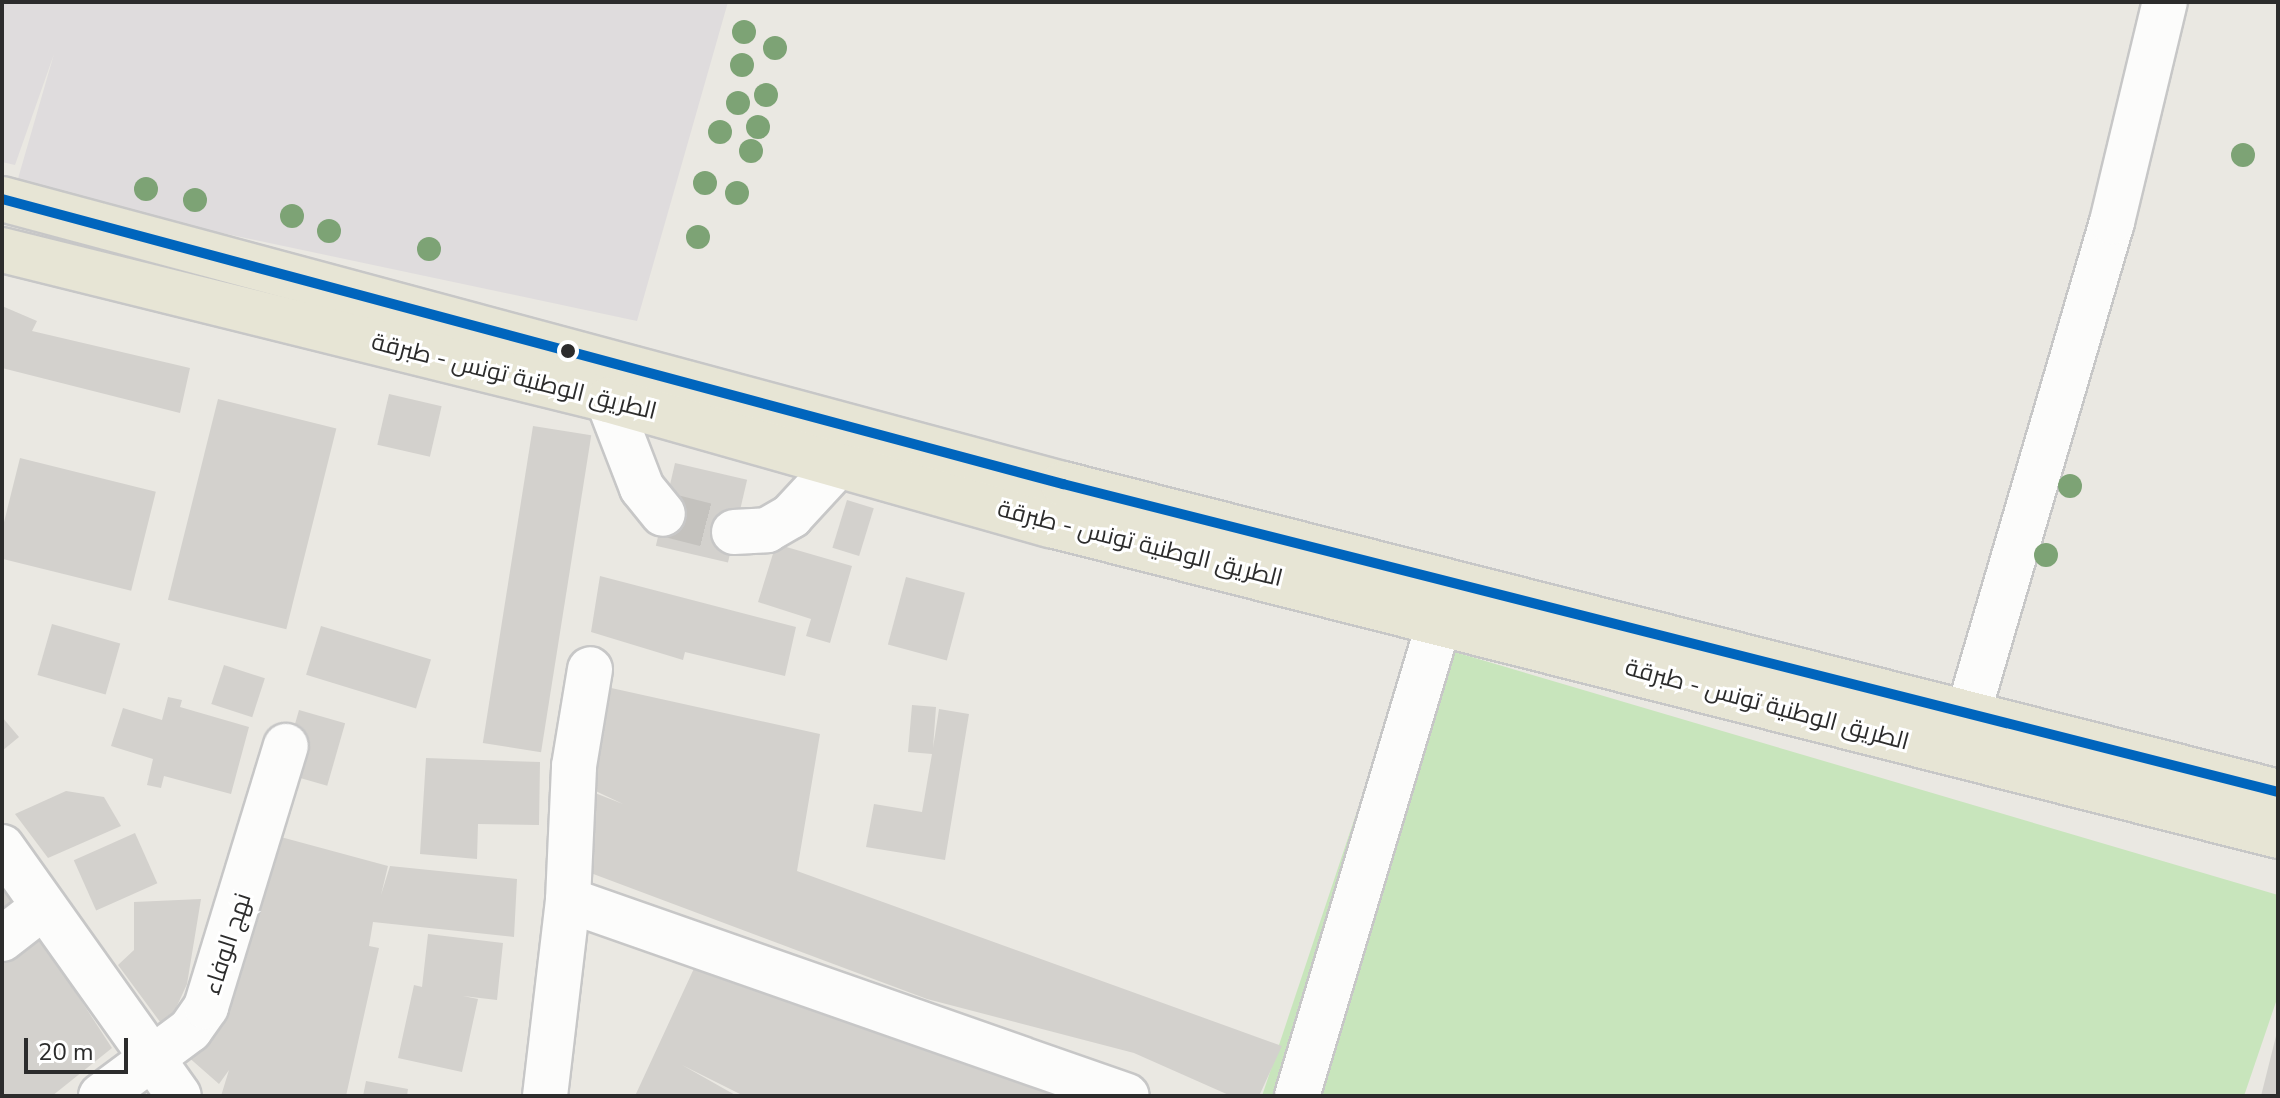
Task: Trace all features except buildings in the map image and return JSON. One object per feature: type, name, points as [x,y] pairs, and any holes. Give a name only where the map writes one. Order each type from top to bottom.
[{"type":"main road","name":"الطريق الوطنية تونس - طبرقة","points":[[2,199],[1063,484],[1318,543],[2278,792]]},
{"type":"main road","name":"الطريق الوطنية تونس - طبرقة","points":[[2,250],[608,400],[1051,525],[1440,619],[2278,836]]},
{"type":"main road","points":[[1309,586],[1318,543]]},
{"type":"street","points":[[1969,710],[2112,222],[2165,2]]},
{"type":"street","points":[[608,400],[642,488],[663,514]]},
{"type":"street","points":[[734,532],[767,530],[791,516],[840,463]]},
{"type":"street","points":[[1297,1096],[1440,619]]},
{"type":"street","points":[[545,1096],[568,900],[574,766],[590,669]]},
{"type":"street","name":"نهج الوفاء","points":[[101,1096],[150,1056],[190,1030],[206,1007],[286,746]]},
{"type":"street","points":[[2,847],[42,908],[179,1096]]},
{"type":"street","points":[[568,900],[1127,1096]]},
{"type":"street","points":[[2,939],[42,908]]},
{"type":"shaded area","points":[[2,2],[728,2],[637,321],[15,189],[54,54],[15,165],[2,162]]},
{"type":"green space","points":[[1414,640],[2278,895],[2278,996],[2244,1096],[1262,1096]]},
{"type":"tunnel","points":[[663,514],[734,532]]},
{"type":"transit line","points":[[2,199],[1063,484],[2278,792]]}]
